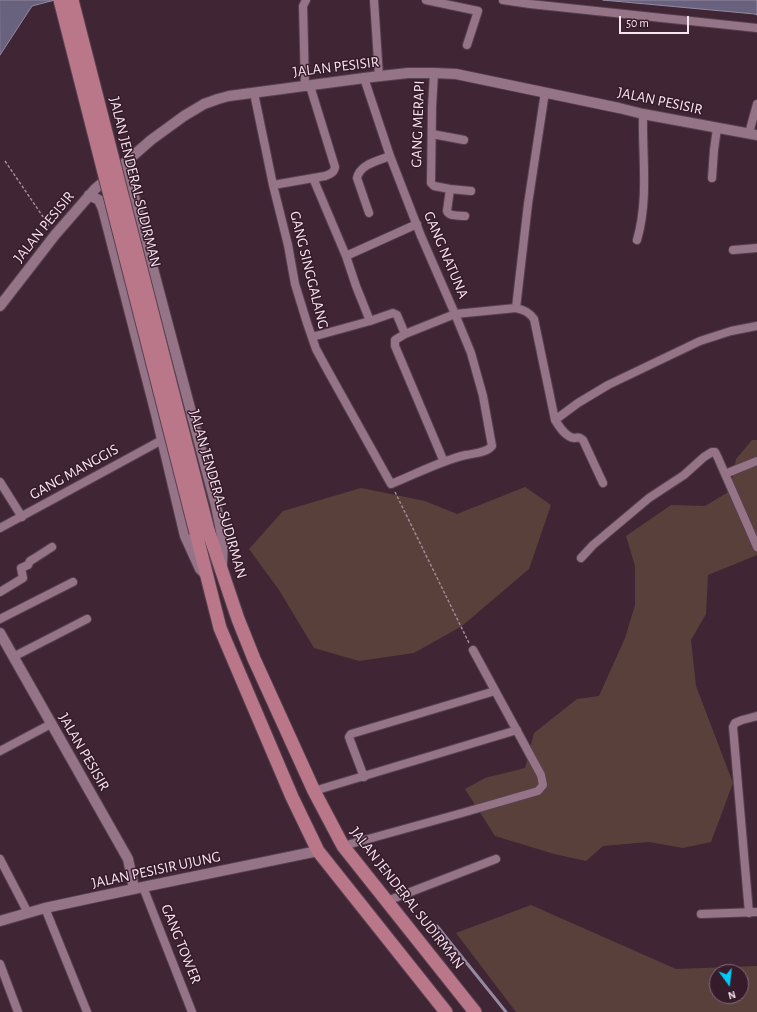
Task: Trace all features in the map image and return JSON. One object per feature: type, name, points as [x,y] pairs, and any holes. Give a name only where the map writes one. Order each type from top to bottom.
[{"type":"main road","name":"JALAN JENDERAL SUDIRMAN","points":[[60,0],[202,532],[222,570],[238,619],[254,659],[314,791],[343,846],[475,1012]]},
{"type":"main road","name":"JALAN JENDERAL SUDIRMAN","points":[[72,0],[202,532],[207,576],[220,628],[289,789],[318,851],[446,1012]]},
{"type":"street","points":[[273,185],[331,174],[335,167],[308,86],[303,6],[306,0]]},
{"type":"street","points":[[374,0],[379,76]]},
{"type":"street","points":[[426,0],[478,11],[467,45]]},
{"type":"street","points":[[503,0],[757,28]]},
{"type":"street","name":"JALAN PESISIR","points":[[0,306],[55,235],[95,189],[151,140],[184,116],[195,109],[229,96],[408,73],[456,74],[643,114],[753,134]]},
{"type":"street","name":"GANG MERAPI","points":[[434,73],[431,183],[434,186],[450,189],[471,190]]},
{"type":"street","name":"GANG NATUNA","points":[[364,78],[390,156],[471,353],[483,396],[492,446],[489,449],[444,462]]},
{"type":"street","points":[[516,308],[528,204],[545,92]]},
{"type":"street","name":"GANG SINGGALANG","points":[[254,93],[273,185],[288,245],[295,284],[316,349],[391,484]]},
{"type":"street","points":[[753,134],[757,104]]},
{"type":"street","points":[[637,240],[641,223],[643,200],[643,114]]},
{"type":"street","points":[[712,178],[717,128]]},
{"type":"street","points":[[432,134],[464,140]]},
{"type":"street","points":[[369,213],[357,178],[358,173],[365,166],[390,156]]},
{"type":"street","points":[[125,163],[216,506],[223,541],[222,570]]},
{"type":"street","points":[[313,178],[346,256],[370,321]]},
{"type":"street","points":[[450,189],[447,210],[448,213],[450,215],[465,216]]},
{"type":"street","points":[[90,195],[99,200],[103,209],[185,536],[200,569],[207,576]]},
{"type":"street","points":[[346,256],[417,224]]},
{"type":"street","points":[[733,250],[757,248]]},
{"type":"street","points":[[391,484],[444,462],[395,346],[395,340],[405,334],[456,314],[516,308],[529,313],[534,320],[555,420],[563,431],[572,438],[580,438],[583,440],[603,482]]},
{"type":"street","points":[[312,337],[394,313],[397,315],[405,334]]},
{"type":"street","points":[[555,420],[578,403],[608,385],[700,341],[731,331],[757,326]]},
{"type":"street","name":"GANG MANGGIS","points":[[0,528],[162,440]]},
{"type":"street","points":[[581,558],[593,545],[649,498],[684,474],[712,452],[715,452],[718,458],[757,547]]},
{"type":"street","points":[[724,474],[757,461]]},
{"type":"street","points":[[0,482],[22,517]]},
{"type":"street","points":[[0,592],[23,578],[21,568],[28,565],[30,561],[52,547]]},
{"type":"street","points":[[0,619],[73,582]]},
{"type":"street","points":[[13,657],[87,619]]},
{"type":"street","name":"JALAN PESISIR","points":[[0,633],[128,859],[131,873],[138,888]]},
{"type":"street","points":[[343,846],[538,791],[543,785],[541,775],[473,650]]},
{"type":"street","points":[[364,776],[350,740],[351,734],[495,691]]},
{"type":"street","points":[[701,914],[753,912],[733,727],[735,723],[757,716]]},
{"type":"street","points":[[0,751],[51,724]]},
{"type":"street","points":[[314,791],[517,730]]},
{"type":"street","name":"JALAN PESISIR UJUNG","points":[[0,921],[45,908],[318,851]]},
{"type":"street","points":[[0,859],[28,913]]},
{"type":"street","points":[[387,901],[496,859]]},
{"type":"street","name":"GANG TOWER","points":[[138,888],[192,1012]]},
{"type":"street","points":[[45,908],[87,1012]]},
{"type":"street","points":[[0,964],[18,1012]]},
{"type":"path","points":[[5,161],[55,235]]},
{"type":"path","points":[[391,484],[473,650]]},
{"type":"shaded area","points":[[0,0],[55,0],[32,6],[0,55]]},
{"type":"shaded area","points":[[603,0],[757,0],[757,15],[754,14]]},
{"type":"shaded area","points":[[752,440],[757,440],[757,555],[708,575],[706,614],[691,640],[696,686],[733,783],[711,842],[683,848],[649,842],[603,846],[586,861],[554,854],[495,836],[465,789],[485,778],[525,768],[534,733],[577,699],[599,696],[625,638],[635,605],[635,566],[626,536],[671,505],[705,506],[730,491],[736,459]]},
{"type":"shaded area","points":[[525,487],[551,505],[529,569],[462,626],[414,653],[359,661],[314,648],[279,590],[249,549],[283,511],[361,488],[425,501],[457,514]]},
{"type":"shaded area","points":[[531,905],[676,969],[709,968],[709,1004],[749,1004],[749,966],[757,966],[757,1012],[516,1012],[456,933]]},
{"type":"waterway","points":[[437,926],[506,1012]]}]
